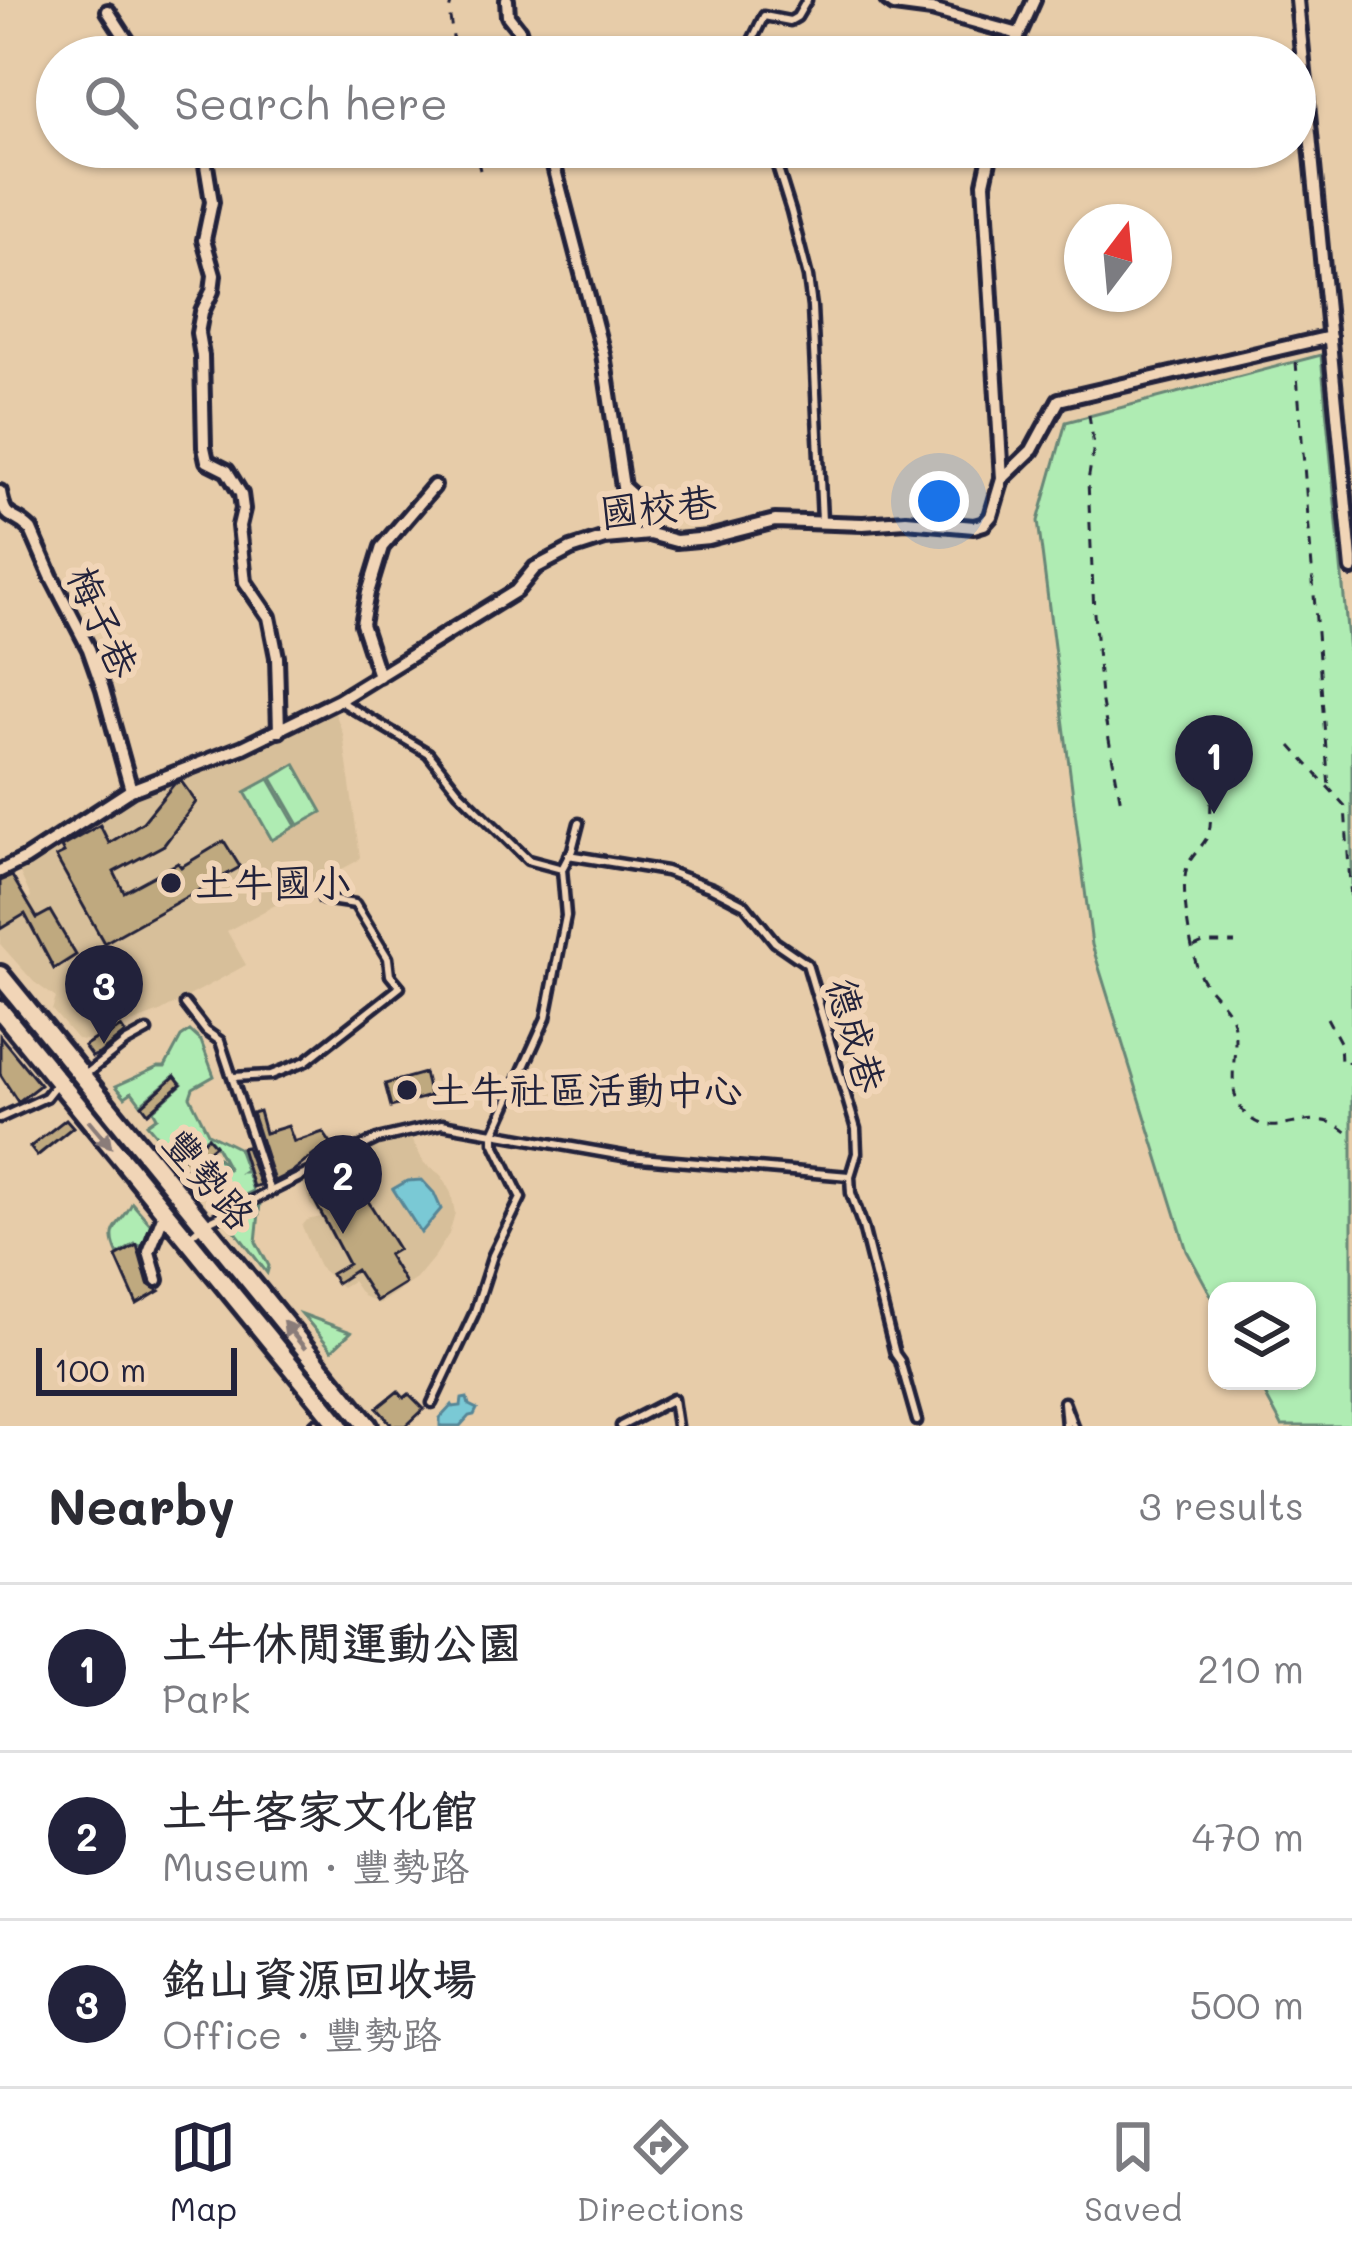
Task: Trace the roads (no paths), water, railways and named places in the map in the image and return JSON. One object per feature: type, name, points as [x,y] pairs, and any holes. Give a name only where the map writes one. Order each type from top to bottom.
[{"type":"main road","name":"豐勢路","points":[[0,975],[368,1426]]},
{"type":"main road","name":"豐勢路","points":[[0,1010],[340,1426]]},
{"type":"street","points":[[507,0],[508,16],[521,36]]},
{"type":"street","points":[[887,0],[1019,34],[1034,0]]},
{"type":"street","points":[[1298,0],[1301,36]]},
{"type":"street","points":[[108,11],[124,36]]},
{"type":"street","points":[[206,168],[212,202],[204,240],[214,275],[198,333],[204,447],[207,461],[226,471],[241,494],[245,582],[269,617],[277,657],[279,731]]},
{"type":"street","points":[[554,168],[603,354],[623,487],[643,505],[650,533]]},
{"type":"street","points":[[987,168],[984,183],[1002,479]]},
{"type":"street","points":[[1314,168],[1352,569]]},
{"type":"street","name":"國校巷","points":[[0,871],[131,790],[279,731],[339,700],[516,592],[535,568],[571,549],[604,538],[650,533],[676,541],[710,538],[775,521],[974,527],[991,516],[1002,479],[1032,450],[1059,400],[1330,337]]},
{"type":"street","points":[[379,676],[362,624],[368,593],[382,547],[434,486]]},
{"type":"street","name":"梅子巷","points":[[0,492],[2,509],[31,530],[89,649],[131,790]]},
{"type":"street","points":[[157,1280],[149,1252],[165,1210]]},
{"type":"lane","points":[[754,36],[764,16],[790,21],[807,0]]},
{"type":"lane","points":[[778,168],[812,307],[822,521]]},
{"type":"lane","points":[[339,700],[428,753],[459,792],[528,860],[562,869]]},
{"type":"lane","points":[[562,869],[579,823]]},
{"type":"lane","name":"德成巷","points":[[568,855],[666,871],[712,888],[745,905],[776,942],[807,964],[856,1129],[850,1193],[917,1421]]},
{"type":"lane","points":[[432,1403],[520,1198],[494,1133],[546,1018],[566,916],[562,869]]},
{"type":"lane","points":[[233,1077],[271,1075],[306,1061],[400,987],[355,904],[323,899]]},
{"type":"lane","points":[[185,1004],[220,1041],[270,1192]]},
{"type":"lane","points":[[83,1077],[147,1031]]},
{"type":"lane","points":[[0,1118],[46,1097],[57,1082]]},
{"type":"lane","points":[[187,1238],[204,1224],[377,1139],[442,1124],[629,1157],[850,1176]]},
{"type":"lane","points":[[621,1426],[673,1399],[677,1426]]},
{"type":"water","points":[[422,1180],[441,1209],[421,1233],[393,1189]]},
{"type":"water","points":[[467,1398],[477,1409],[474,1415],[460,1426],[440,1426],[440,1418],[452,1405],[461,1406]]},
{"type":"place","name":"土牛休閒運動公園","points":[[1214,814]]},
{"type":"place","name":"土牛國小","points":[[171,883]]},
{"type":"place","name":"銘山資源回收場","points":[[104,1044]]},
{"type":"place","name":"土牛社區活動中心","points":[[407,1090]]},
{"type":"place","name":"土牛客家文化館","points":[[343,1234]]}]
